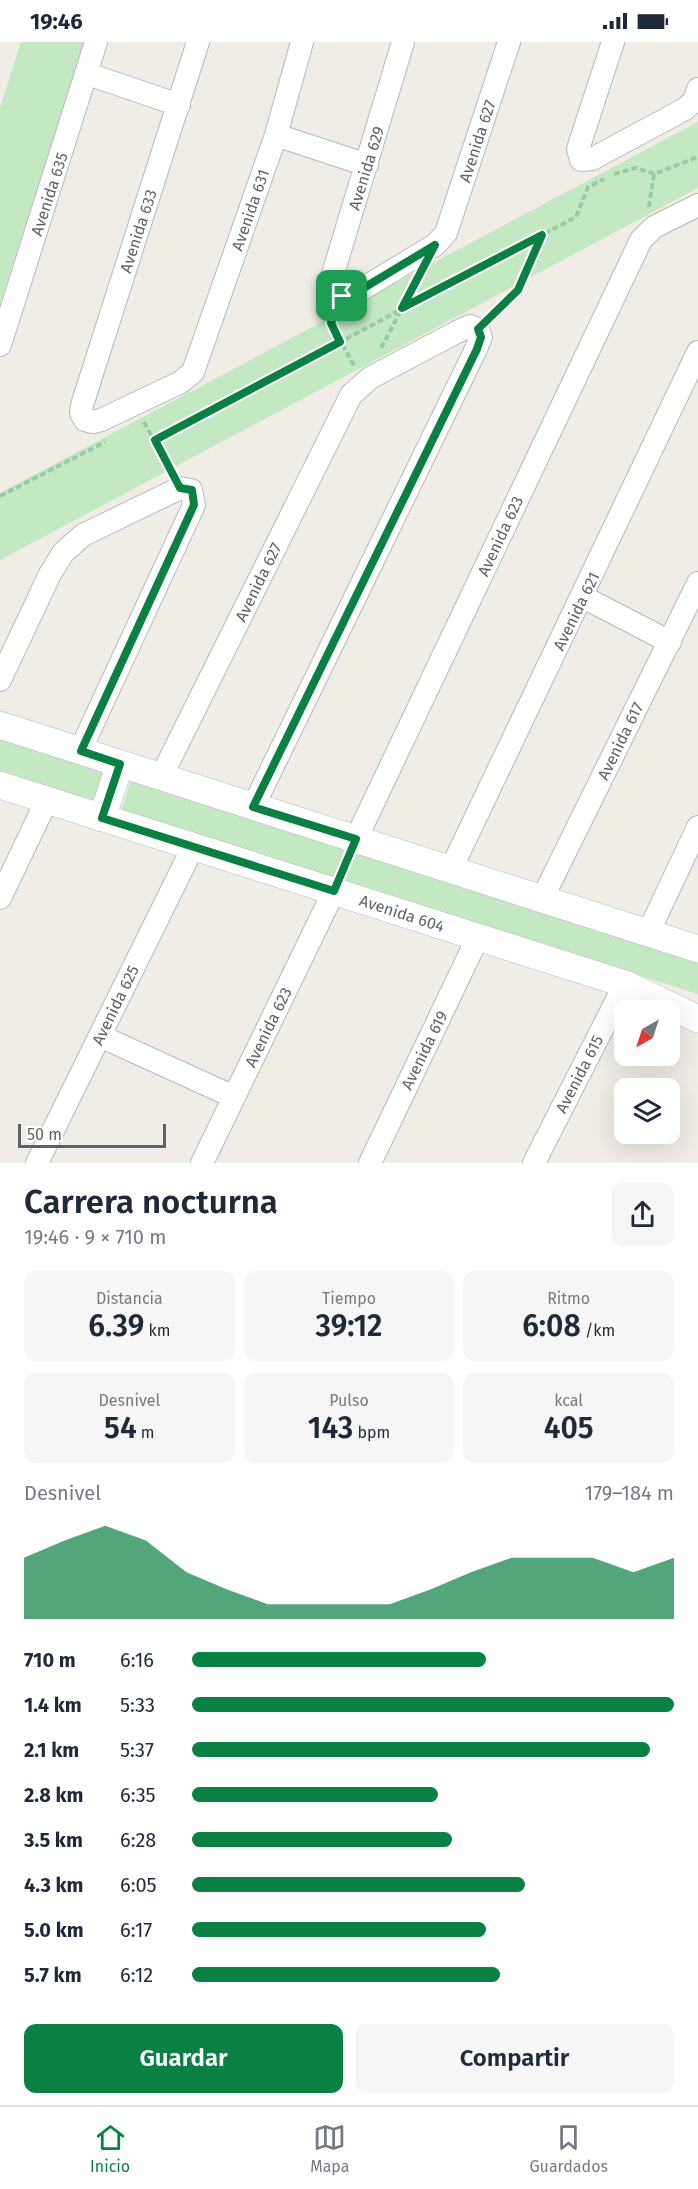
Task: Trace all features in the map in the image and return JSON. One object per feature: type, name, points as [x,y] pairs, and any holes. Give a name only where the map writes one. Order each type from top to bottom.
[{"type":"street","name":"Avenida 635","points":[[0,345],[88,74],[96,42]]},
{"type":"street","name":"Avenida 633","points":[[190,376],[101,420],[93,422],[85,420],[81,413],[198,42]]},
{"type":"street","name":"Avenida 631","points":[[190,376],[276,135],[302,42]]},
{"type":"street","name":"Avenida 629","points":[[339,294],[332,277],[403,42]]},
{"type":"street","points":[[613,42],[578,148],[581,160],[592,159],[695,96]]},
{"type":"street","name":"Avenida 627","points":[[339,294],[352,295],[442,239],[448,228],[502,44]]},
{"type":"street","points":[[88,74],[179,105]]},
{"type":"street","points":[[276,135],[367,165]]},
{"type":"street","name":"Avenida 623","points":[[356,839],[645,234],[698,205]]},
{"type":"street","points":[[253,807],[477,349],[481,337],[478,329],[470,326],[360,386]]},
{"type":"street","name":"Avenida 621","points":[[451,869],[583,597],[698,352]]},
{"type":"street","name":"Avenida 627","points":[[161,777],[348,401],[360,386]]},
{"type":"street","points":[[0,680],[50,574],[63,553],[83,535],[186,489],[194,505],[81,751]]},
{"type":"street","name":"Avenida 617","points":[[542,899],[698,583]]},
{"type":"street","points":[[583,597],[670,642]]},
{"type":"street","points":[[0,725],[698,949]]},
{"type":"street","points":[[102,818],[120,764]]},
{"type":"street","name":"Avenida 604","points":[[0,785],[625,984],[698,1019]]},
{"type":"street","points":[[0,898],[47,800]]},
{"type":"street","points":[[648,933],[698,827]]},
{"type":"street","name":"Avenida 625","points":[[37,1163],[193,847]]},
{"type":"street","name":"Avenida 623","points":[[202,1163],[334,891]]},
{"type":"street","name":"Avenida 619","points":[[370,1163],[478,938]]},
{"type":"street","name":"Avenida 615","points":[[534,1163],[625,984]]},
{"type":"street","points":[[100,1036],[234,1097]]},
{"type":"path","points":[[155,440],[576,217],[588,187],[618,171],[636,168],[654,174],[698,157]]},
{"type":"path","points":[[478,329],[518,290],[542,235]]},
{"type":"path","points":[[360,386],[419,277]]},
{"type":"path","points":[[339,294],[331,323],[360,386]]},
{"type":"path","points":[[135,426],[145,421],[186,489]]},
{"type":"path","points":[[0,496],[114,437]]},
{"type":"green space","points":[[21,42],[84,42],[0,304],[0,108]]},
{"type":"green space","points":[[698,122],[698,188],[0,560],[0,493]]},
{"type":"green space","points":[[0,734],[109,769],[98,804],[0,771]]},
{"type":"green space","points":[[132,777],[698,957],[698,994],[121,812]]},
{"type":"route","points":[[542,235],[518,290],[478,329],[481,337],[477,349],[253,807],[356,839],[334,891],[102,818],[120,764],[81,751],[194,505],[192,490],[180,488],[155,440],[340,342],[331,323],[342,296],[352,295],[435,245],[402,308],[542,235]]}]
